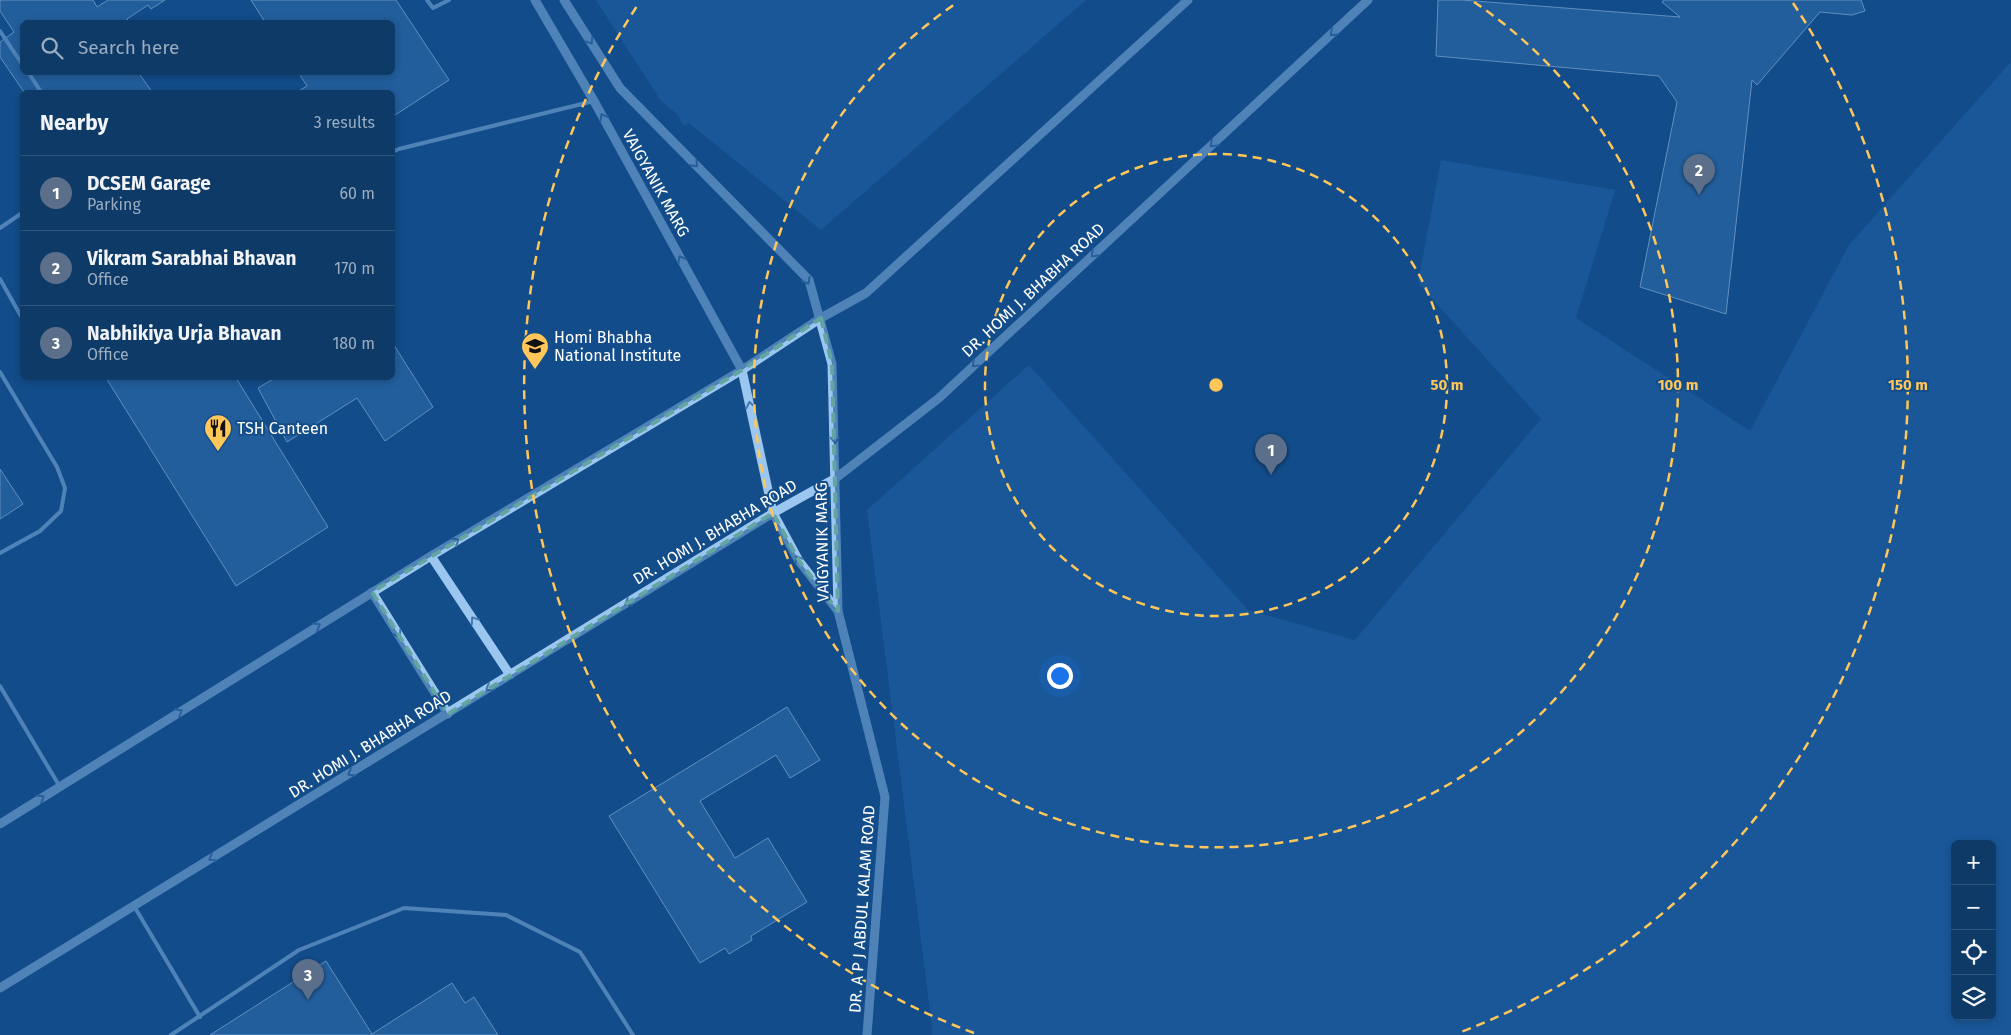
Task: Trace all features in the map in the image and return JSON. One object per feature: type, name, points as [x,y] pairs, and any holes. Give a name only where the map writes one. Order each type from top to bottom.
[{"type":"street","name":"VAIGYANIK MARG","points":[[535,0],[594,101],[742,370],[773,513],[798,561],[838,611]]},
{"type":"street","name":"VAIGYANIK MARG","points":[[564,0],[620,88],[809,280],[821,318],[832,364],[838,611]]},
{"type":"street","points":[[0,824],[372,592],[742,370],[821,318],[866,293],[1188,0]]},
{"type":"street","name":"DR. HOMI J. BHABHA ROAD","points":[[0,988],[773,513],[836,478],[939,398],[1368,0]]},
{"type":"street","points":[[431,556],[510,675]]},
{"type":"street","points":[[372,592],[448,714]]},
{"type":"street","name":"DR. A P J ABDUL KALAM ROAD","points":[[838,611],[885,796],[867,1035]]},
{"type":"lane","points":[[427,0],[433,8],[449,0]]},
{"type":"lane","points":[[0,31],[20,61]]},
{"type":"lane","points":[[30,75],[41,90]]},
{"type":"lane","points":[[395,151],[594,101]]},
{"type":"lane","points":[[0,228],[20,214]]},
{"type":"lane","points":[[0,279],[20,314]]},
{"type":"lane","points":[[0,372],[57,468],[65,488],[61,511],[40,531],[0,553]]},
{"type":"lane","points":[[0,686],[60,787]]},
{"type":"lane","points":[[134,906],[200,1017]]},
{"type":"lane","points":[[171,1035],[299,950],[404,908],[506,915],[580,952],[633,1035]]},
{"type":"highlighted area","points":[[821,318],[832,364],[838,611],[799,561],[773,513],[448,714],[372,592],[742,370]]},
{"type":"shaded area","points":[[596,0],[1086,0],[821,230],[689,123],[684,126],[677,114],[661,101]]},
{"type":"shaded area","points":[[2011,62],[2011,1035],[932,1035],[867,510],[1029,365],[1248,610],[1355,640],[1541,419],[1418,283],[1441,160],[1615,190],[1576,318],[1750,431],[1849,245]]},
{"type":"building","points":[[0,0],[93,0],[97,7],[108,0],[165,0],[151,9],[148,5],[128,20],[20,20],[20,75],[140,75],[151,90],[23,90],[0,57],[0,42],[14,32],[0,11]]},
{"type":"building","points":[[251,0],[396,0],[449,80],[395,115],[395,90],[300,90],[307,86],[300,75],[395,75],[395,20],[264,20]]},
{"type":"building","points":[[1438,0],[1462,0],[1680,17],[1662,2],[1664,0],[1861,0],[1865,11],[1852,15],[1820,12],[1757,85],[1752,80],[1726,314],[1640,287],[1677,102],[1659,76],[1436,56]]},
{"type":"building","points":[[395,347],[433,407],[385,441],[357,398],[287,442],[258,388],[272,380],[395,380]]},
{"type":"building","name":"TSH Canteen","points":[[107,380],[237,380],[328,527],[236,586]]},
{"type":"building","points":[[0,469],[23,504],[0,519]]},
{"type":"building","points":[[787,707],[820,760],[790,778],[776,755],[700,801],[735,858],[768,838],[807,902],[751,936],[752,940],[729,954],[725,948],[700,963],[609,816]]},
{"type":"building","points":[[326,961],[372,1034],[452,983],[465,1003],[474,997],[498,1035],[210,1035]]},
{"type":"place","name":"Vikram Sarabhai Bhavan","points":[[1699,195]]},
{"type":"place","name":"Homi Bhabha National Institute","points":[[535,370]]},
{"type":"place","name":"TSH Canteen","points":[[218,452]]},
{"type":"place","name":"DCSEM Garage","points":[[1271,475]]},
{"type":"place","name":"Nabhikiya Urja Bhavan","points":[[308,1000]]}]
